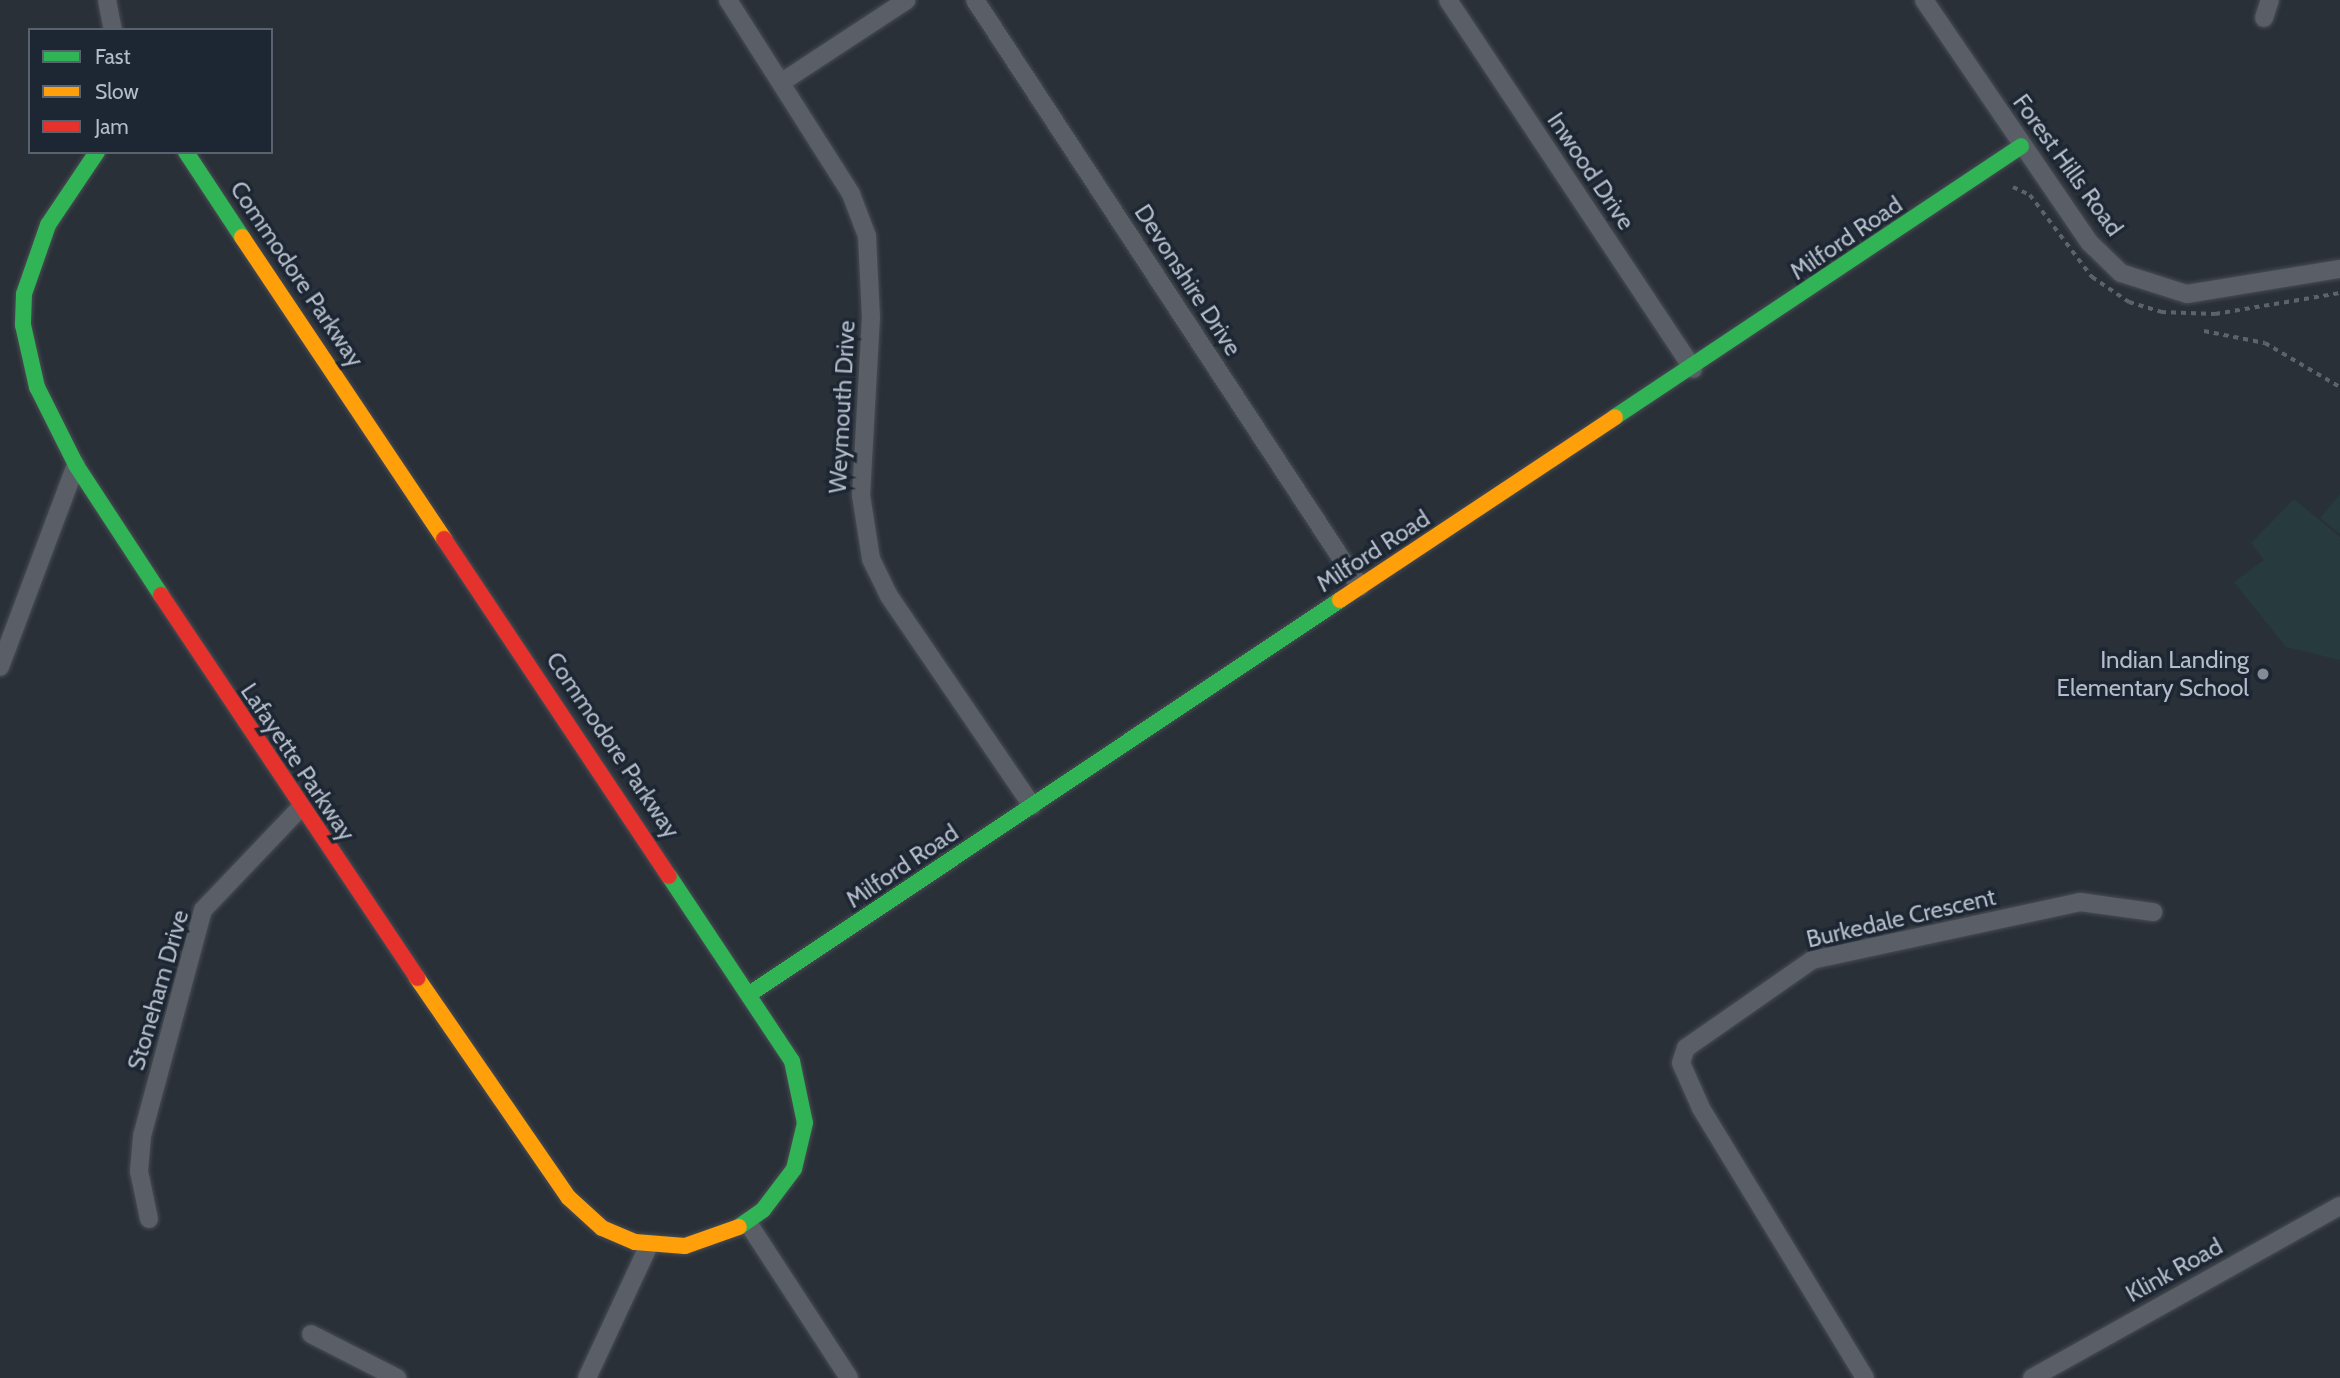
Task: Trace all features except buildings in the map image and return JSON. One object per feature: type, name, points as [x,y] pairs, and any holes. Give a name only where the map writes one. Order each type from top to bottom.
[{"type":"street","points":[[107,0],[113,28]]},
{"type":"street","name":"Weymouth Drive","points":[[728,0],[851,194],[867,236],[871,317],[861,495],[871,559],[889,596],[1032,807]]},
{"type":"street","points":[[782,82],[906,0]]},
{"type":"street","name":"Devonshire Drive","points":[[975,0],[1360,587]]},
{"type":"street","name":"Inwood Drive","points":[[1448,0],[1693,369]]},
{"type":"street","name":"Forest Hills Road","points":[[1924,0],[2021,146],[2090,243],[2121,273],[2157,289],[2217,291],[2340,269]]},
{"type":"street","points":[[2264,18],[2270,0]]},
{"type":"street","name":"Milford Road","points":[[751,993],[1360,587],[1693,369],[2021,146]]},
{"type":"street","name":"Lafayette Parkway","points":[[96,154],[48,225],[24,293],[34,377],[76,465],[300,808],[568,1197],[602,1228],[649,1245],[708,1242],[748,1223]]},
{"type":"street","name":"Commodore Parkway","points":[[187,154],[751,993],[792,1061],[804,1123],[794,1169],[748,1223]]},
{"type":"street","points":[[0,667],[76,465]]},
{"type":"street","name":"Stoneham Drive","points":[[149,1219],[139,1171],[142,1136],[203,911],[300,808]]},
{"type":"street","name":"Burkedale Crescent","points":[[1865,1378],[1702,1108],[1682,1062],[1686,1048],[1812,960],[2080,902],[2153,912]]},
{"type":"street","name":"Klink Road","points":[[2032,1378],[2340,1206]]},
{"type":"street","points":[[748,1223],[849,1378]]},
{"type":"street","points":[[587,1378],[649,1245]]},
{"type":"street","points":[[311,1334],[397,1378]]},
{"type":"path","points":[[2204,331],[2265,343],[2340,387]]},
{"type":"green space","points":[[2340,494],[2340,534],[2320,518]]},
{"type":"green space","points":[[2294,499],[2340,537],[2340,660],[2286,647],[2234,582],[2264,560],[2251,543]]},
{"type":"traffic: fast","points":[[1615,417],[2021,146]]},
{"type":"traffic: fast","points":[[96,154],[48,225],[24,294],[23,325],[37,387],[76,465],[161,595]]},
{"type":"traffic: fast","points":[[187,154],[242,237]]},
{"type":"traffic: fast","points":[[751,993],[1340,600]]},
{"type":"traffic: fast","points":[[669,876],[792,1061],[805,1123],[794,1169],[763,1210],[739,1227]]},
{"type":"traffic: slow","points":[[242,237],[444,539]]},
{"type":"traffic: slow","points":[[1340,600],[1615,417]]},
{"type":"traffic: slow","points":[[417,978],[568,1197],[602,1228],[635,1242],[685,1246],[739,1227]]},
{"type":"traffic: jam","points":[[444,539],[669,876]]},
{"type":"traffic: jam","points":[[161,595],[417,978]]},
{"type":"place","name":"Indian Landing Elementary School","points":[[2263,674]]}]
